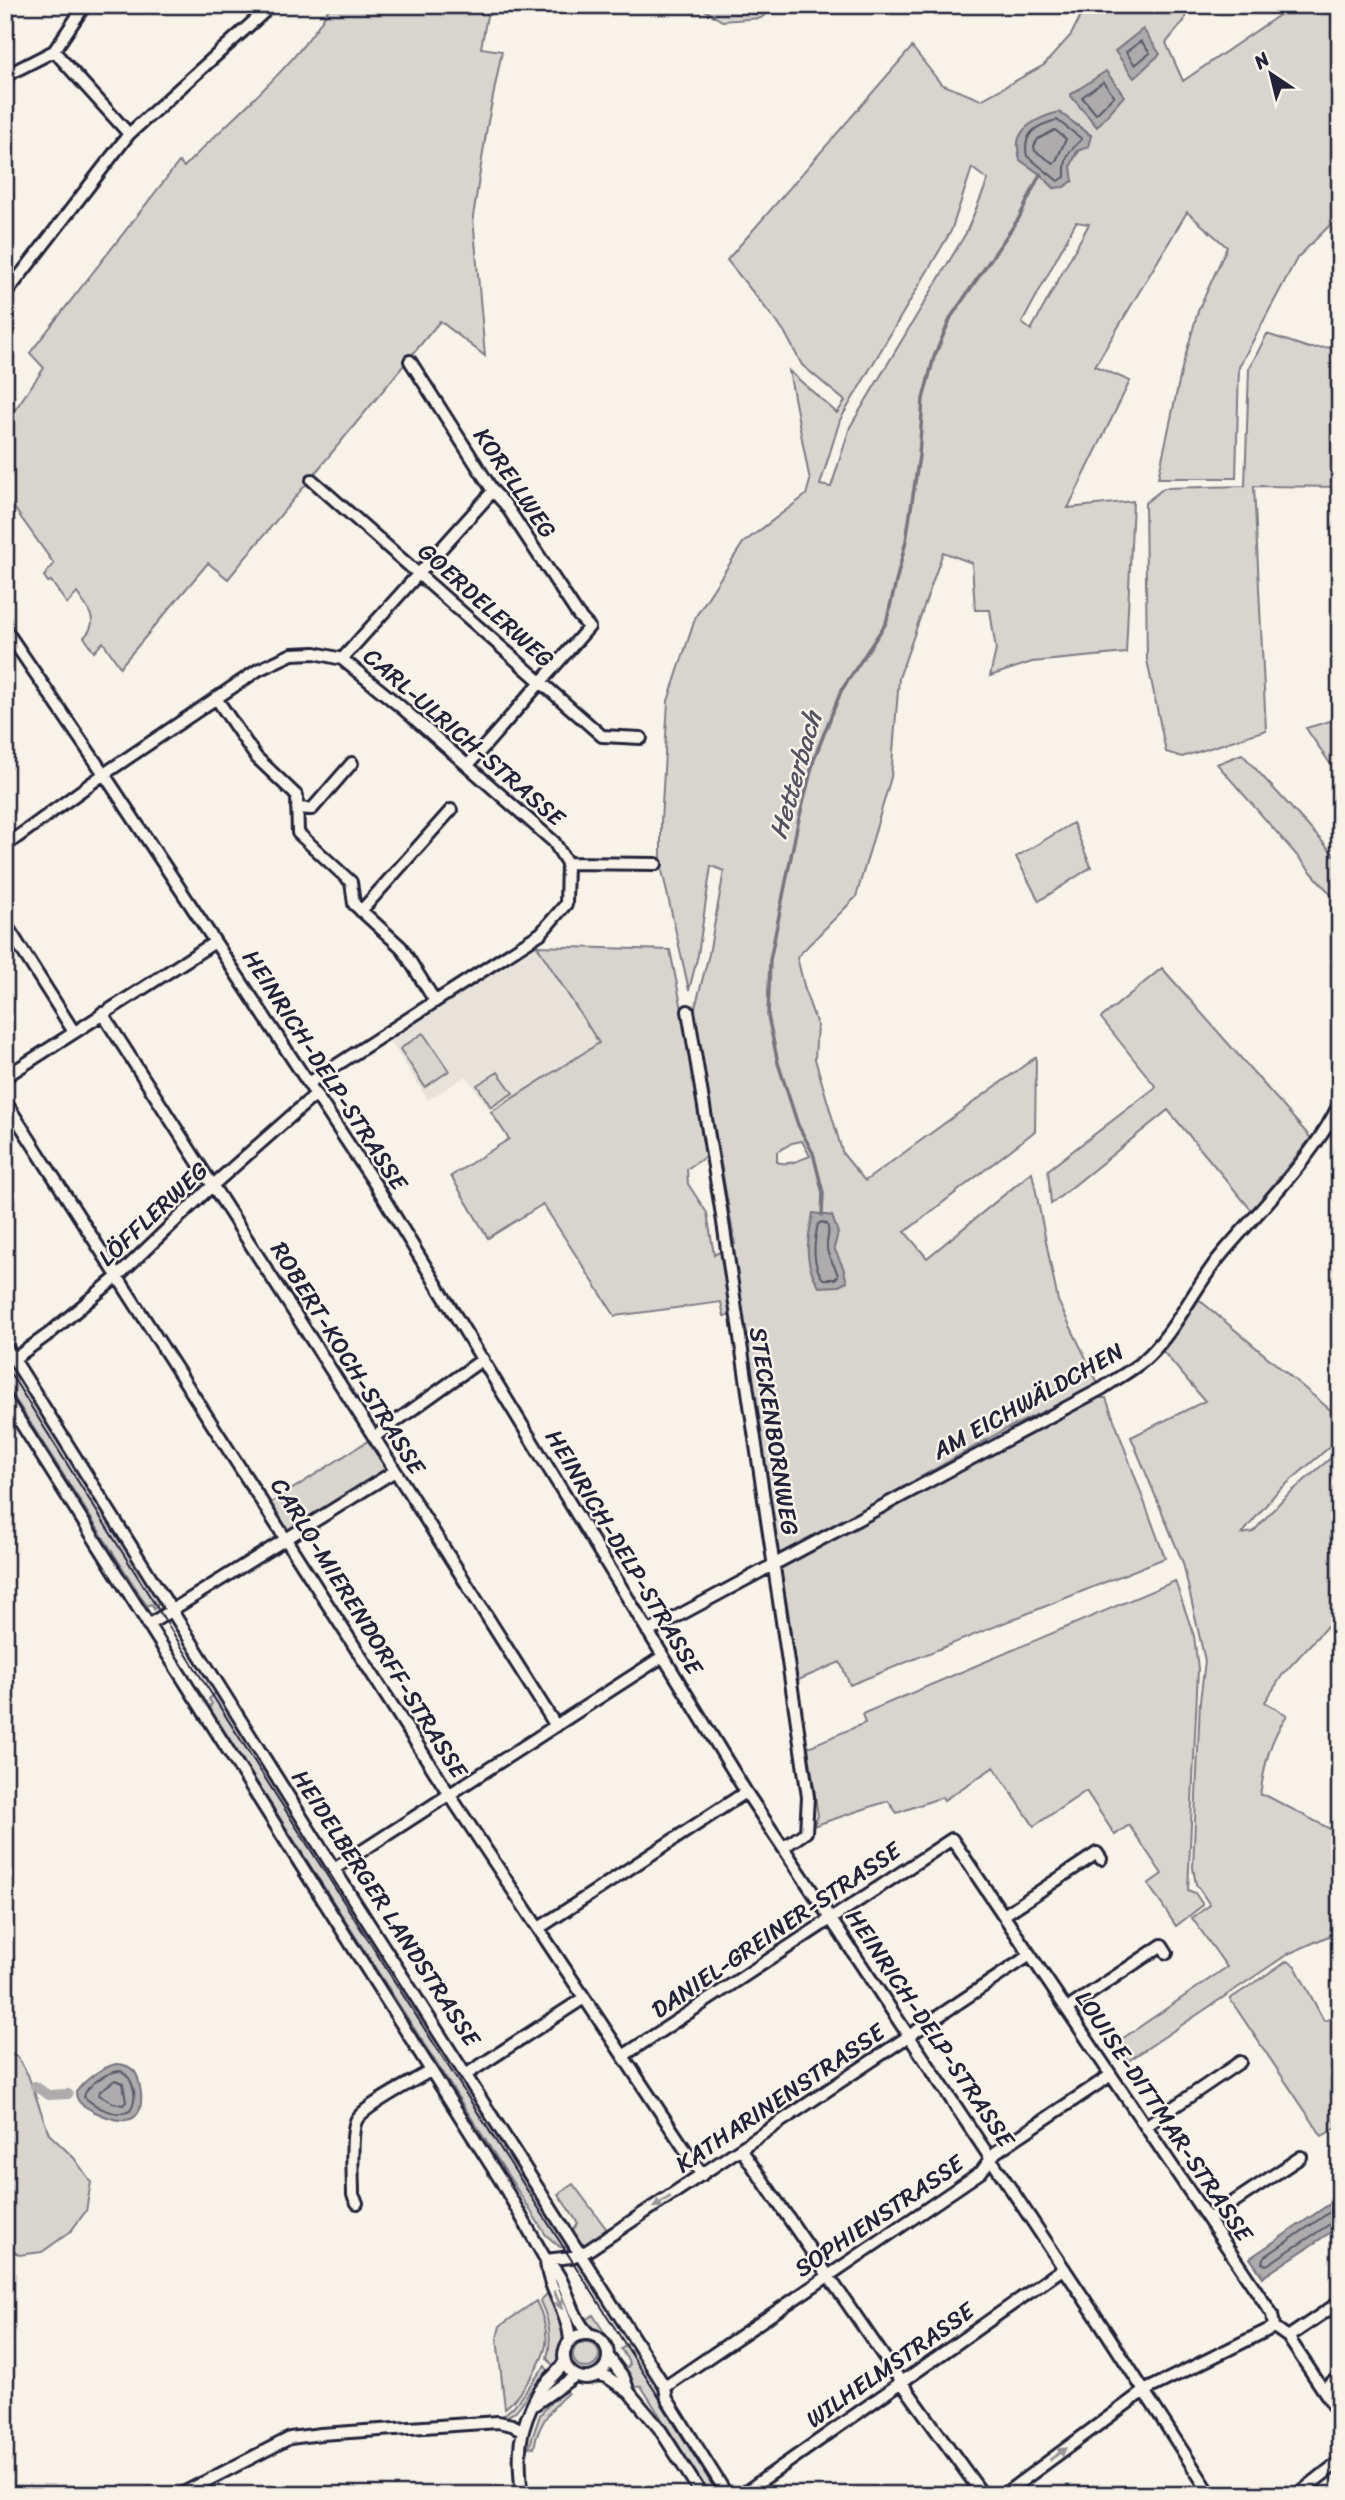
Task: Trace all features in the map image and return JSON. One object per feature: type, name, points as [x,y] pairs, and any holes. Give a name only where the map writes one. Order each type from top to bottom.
[{"type":"street","points":[[5,76],[54,51],[85,5]]},
{"type":"street","points":[[5,295],[130,134],[263,13],[268,5]]},
{"type":"street","points":[[54,51],[130,134]]},
{"type":"street","name":"KORELLWEG","points":[[410,361],[493,491],[589,627],[541,683]]},
{"type":"street","name":"GOERDELERWEG","points":[[312,480],[602,736],[641,738]]},
{"type":"street","points":[[341,659],[493,491]]},
{"type":"street","name":"HEINRICH-DELP-STRASSE","points":[[5,629],[390,1207],[746,1792],[1064,2268],[1211,2495]]},
{"type":"street","name":"CARL-ULRICH-STRASSE","points":[[5,846],[104,774],[258,670],[292,654],[315,653],[341,659],[401,706],[554,842],[567,863],[566,904],[541,933],[435,1001]]},
{"type":"street","points":[[468,765],[541,683]]},
{"type":"street","points":[[216,698],[256,757],[297,796],[298,833],[351,882],[354,904],[401,947],[435,1001],[309,1083]]},
{"type":"street","points":[[297,808],[312,809],[352,763]]},
{"type":"street","points":[[361,911],[451,810]]},
{"type":"street","name":"CARL-ULRICH-STRASSE","points":[[567,863],[656,864]]},
{"type":"street","points":[[5,923],[74,1032]]},
{"type":"street","points":[[5,1077],[215,942]]},
{"type":"street","name":"STECKENBORNWEG","points":[[688,1011],[721,1209],[808,1797],[806,1832],[784,1847]]},
{"type":"street","name":"ROBERT-KOCH-STRASSE","points":[[102,1013],[556,1726]]},
{"type":"street","name":"LÖFFLERWEG","points":[[14,1359],[50,1333],[118,1276],[213,1185],[316,1094]]},
{"type":"street","name":"CARLO-MIERENDORFF-STRASSE","points":[[5,1101],[449,1794],[702,2175]]},
{"type":"street","name":"AM EICHWÄLDCHEN","points":[[648,1632],[1103,1388],[1143,1360],[1163,1338],[1209,1269],[1304,1157],[1340,1102]]},
{"type":"street","name":"HEIDELBERGER LANDSTRASSE","points":[[5,1345],[334,1869],[665,2387],[667,2399],[727,2495]]},
{"type":"street","points":[[374,1437],[483,1359]]},
{"type":"street","name":"HEIDELBERGER LANDSTRASSE","points":[[5,1398],[501,2181],[546,2260],[560,2276],[579,2320],[589,2333]]},
{"type":"street","points":[[148,1625],[395,1471]]},
{"type":"street","points":[[334,1869],[662,1657]]},
{"type":"street","points":[[539,1928],[746,1792]]},
{"type":"street","name":"LOUISE-DITTMAR-STRASSE","points":[[952,1839],[1272,2314],[1274,2326],[1288,2337],[1340,2415]]},
{"type":"street","name":"DANIEL-GREINER-STRASSE","points":[[623,2056],[952,1839]]},
{"type":"street","points":[[1003,1915],[1097,1853],[1101,1859]]},
{"type":"street","points":[[1067,2009],[1162,1945],[1167,1953]]},
{"type":"street","name":"KATHARINENSTRASSE","points":[[546,2260],[580,2255],[1030,1955]]},
{"type":"street","points":[[467,2074],[584,1998]]},
{"type":"street","points":[[1146,2126],[1240,2062]]},
{"type":"street","points":[[357,2203],[353,2195],[356,2120],[366,2110],[430,2071]]},
{"type":"street","name":"SOPHIENSTRASSE","points":[[665,2387],[981,2172],[996,2152],[1111,2075]]},
{"type":"street","points":[[741,2149],[902,2383],[983,2495]]},
{"type":"street","points":[[1208,2219],[1301,2157]]},
{"type":"street","name":"HEIDELBERGER LANDSTRASSE","points":[[546,2260],[549,2279],[568,2323],[570,2340]]},
{"type":"street","name":"WILHELMSTRASSE","points":[[741,2495],[1064,2268]]},
{"type":"street","points":[[1288,2337],[1340,2302]]},
{"type":"street","points":[[1003,2495],[1144,2391],[1274,2326]]},
{"type":"street","points":[[629,2392],[624,2378],[600,2339],[589,2333],[579,2334],[570,2340],[564,2350],[564,2362],[575,2376],[607,2377],[629,2392],[659,2428],[702,2495]]},
{"type":"street","points":[[598,2375],[606,2366],[608,2356]]},
{"type":"street","points":[[522,2495],[518,2454],[522,2430],[544,2386],[564,2362]]},
{"type":"street","points":[[534,2405],[575,2376]]},
{"type":"street","points":[[1322,2389],[1340,2376]]},
{"type":"street","points":[[179,2495],[290,2438],[498,2423],[507,2423],[522,2430]]},
{"type":"street","points":[[1297,2495],[1340,2461]]},
{"type":"shaded area","points":[[331,5],[489,5],[481,48],[502,51],[473,217],[485,356],[440,321],[228,579],[208,563],[120,667],[103,642],[94,652],[84,637],[92,620],[88,609],[77,593],[67,604],[51,581],[48,582],[44,576],[54,564],[5,495],[5,424],[44,368],[30,353],[179,162],[184,167],[263,90],[301,49]]},
{"type":"shaded area","points":[[697,5],[776,5],[761,18],[722,21]]},
{"type":"shaded area","points":[[1086,5],[1189,5],[1184,21],[1166,43],[1183,81],[1294,5],[1340,5],[1340,215],[1297,258],[1239,367],[1236,478],[1158,478],[1182,368],[1198,311],[1227,247],[1187,212],[1095,366],[1130,381],[1068,508],[1133,501],[1126,653],[1032,662],[990,676],[996,650],[990,610],[975,610],[972,563],[943,552],[899,678],[891,777],[856,897],[797,957],[817,1025],[815,1059],[843,1154],[865,1181],[1036,1057],[1035,1131],[905,1232],[927,1258],[1032,1172],[1058,1301],[1099,1385],[1006,1429],[779,1557],[742,1316],[724,1316],[721,1302],[615,1316],[543,1204],[488,1238],[451,1176],[509,1139],[491,1112],[599,1043],[537,946],[670,950],[711,1153],[687,1169],[688,1184],[707,1213],[714,1255],[735,1244],[694,1012],[709,954],[724,871],[711,866],[698,955],[689,990],[661,866],[668,701],[696,616],[743,543],[806,495],[810,481],[789,371],[837,413],[845,401],[802,365],[784,331],[727,260],[912,47],[941,84],[981,100],[1044,65],[1071,35]],"holes":[[[1059,112],[1091,135],[1054,188],[1020,160]],[[972,168],[988,180],[966,233],[850,427],[831,487],[820,485],[840,420],[951,231]],[[1076,222],[1089,224],[1031,330],[1022,323]],[[802,1141],[810,1156],[790,1163],[777,1162],[777,1152],[792,1143]]]},
{"type":"shaded area","points":[[1267,334],[1309,348],[1340,347],[1340,487],[1254,486],[1266,730],[1182,757],[1166,752],[1147,660],[1145,503],[1164,488],[1245,486],[1249,369]]},
{"type":"shaded area","points":[[1340,718],[1340,778],[1306,728]]},
{"type":"shaded area","points":[[1242,754],[1340,861],[1340,905],[1217,764]]},
{"type":"shaded area","points":[[1073,823],[1091,867],[1039,901],[1016,857]]},
{"type":"shaded area","points":[[537,946],[599,1043],[491,1112],[466,1076],[428,1100],[389,1040]]},
{"type":"shaded area","points":[[1162,968],[1311,1138],[1252,1211],[1168,1110],[1051,1204],[1048,1170],[1156,1087],[1101,1018]]},
{"type":"shaded area","points":[[423,1033],[449,1071],[425,1087],[400,1049]]},
{"type":"shaded area","points":[[498,1072],[513,1093],[491,1107],[477,1085]]},
{"type":"shaded area","points":[[1197,1298],[1340,1418],[1340,1438],[1276,1493],[1242,1534],[1253,1532],[1283,1499],[1340,1450],[1340,1612],[1283,1674],[1265,1702],[1287,1715],[1269,1753],[1260,1795],[1267,1796],[1340,1834],[1340,1931],[1288,1954],[1128,2061],[1116,2043],[1227,1967],[1192,1918],[1210,1905],[1196,1884],[1193,1868],[1200,1701],[1205,1661],[1183,1563],[1131,1437],[1205,1401],[1161,1349]]},
{"type":"shaded area","points":[[5,1351],[36,1400],[34,1402],[160,1602],[154,1609],[151,1604],[147,1606],[5,1383]]},
{"type":"shaded area","points":[[1094,1398],[1106,1398],[1165,1558],[850,1685],[840,1662],[796,1681],[788,1609],[778,1567]]},
{"type":"shaded area","points":[[374,1437],[395,1471],[287,1539],[266,1506]]},
{"type":"shaded area","points":[[1175,1581],[1194,1636],[1198,1669],[1188,1890],[1195,1893],[1203,1905],[1176,1926],[1148,1884],[1162,1874],[1129,1825],[1115,1835],[1086,1791],[1034,1826],[994,1767],[944,1800],[942,1797],[897,1813],[888,1801],[813,1826],[818,1816],[808,1747],[865,1723],[862,1714]]},
{"type":"shaded area","points":[[219,1690],[574,2248],[560,2247],[546,2235],[209,1707],[212,1704],[209,1699]]},
{"type":"shaded area","points":[[1287,1961],[1295,1966],[1324,2021],[1340,2015],[1340,2126],[1322,2136],[1230,1999]]},
{"type":"shaded area","points":[[5,2050],[18,2058],[28,2075],[49,2134],[74,2158],[91,2182],[86,2211],[70,2232],[42,2252],[19,2255],[7,2247],[5,2235]]},
{"type":"shaded area","points":[[573,2184],[608,2231],[588,2244],[581,2244],[572,2231],[578,2223],[558,2194]]},
{"type":"shaded area","points":[[550,2291],[565,2332],[559,2361],[554,2367],[547,2358],[549,2328],[540,2301]]},
{"type":"shaded area","points":[[536,2301],[545,2324],[544,2353],[527,2383],[505,2408],[497,2338],[500,2326]]},
{"type":"shaded area","points":[[593,2315],[614,2347],[612,2349],[607,2340],[585,2320]]},
{"type":"shaded area","points":[[586,2342],[596,2345],[599,2355],[596,2365],[586,2368],[576,2365],[573,2355],[576,2345]]},
{"type":"shaded area","points":[[631,2342],[724,2495],[710,2495],[641,2386],[634,2388],[623,2372],[630,2364],[621,2349]]},
{"type":"shaded area","points":[[545,2366],[549,2372],[529,2392],[518,2409],[500,2418],[513,2407]]},
{"type":"shaded area","points":[[563,2387],[568,2393],[546,2418],[538,2432],[534,2448],[529,2447],[540,2415]]},
{"type":"water","points":[[1143,29],[1160,54],[1134,78],[1115,51]]},
{"type":"water","points":[[1106,71],[1124,96],[1097,127],[1070,95]]},
{"type":"water","points":[[1059,112],[1091,136],[1088,147],[1077,151],[1071,166],[1073,181],[1064,187],[1054,188],[1020,160],[1018,144],[1020,136],[1028,126]]},
{"type":"water","points":[[813,1213],[832,1216],[838,1233],[834,1248],[847,1282],[839,1286],[819,1287],[810,1268],[808,1242]]},
{"type":"water","points":[[116,2064],[133,2070],[140,2085],[141,2105],[138,2113],[126,2120],[110,2118],[93,2111],[81,2104],[76,2096],[76,2092],[88,2079],[104,2068]]},
{"type":"water","points":[[1340,2197],[1340,2226],[1263,2277],[1250,2258]]},
{"type":"waterway","name":"Hetterbach","points":[[822,1215],[823,1193],[813,1153],[798,1125],[778,1063],[768,1016],[770,960],[797,827],[814,759],[841,691],[886,623],[906,541],[919,456],[923,399],[934,357],[951,317],[1019,218],[1040,174]]},
{"type":"waterway","points":[[35,2086],[48,2095],[68,2094]]},
{"type":"tram line","points":[[5,1365],[721,2495]]}]
